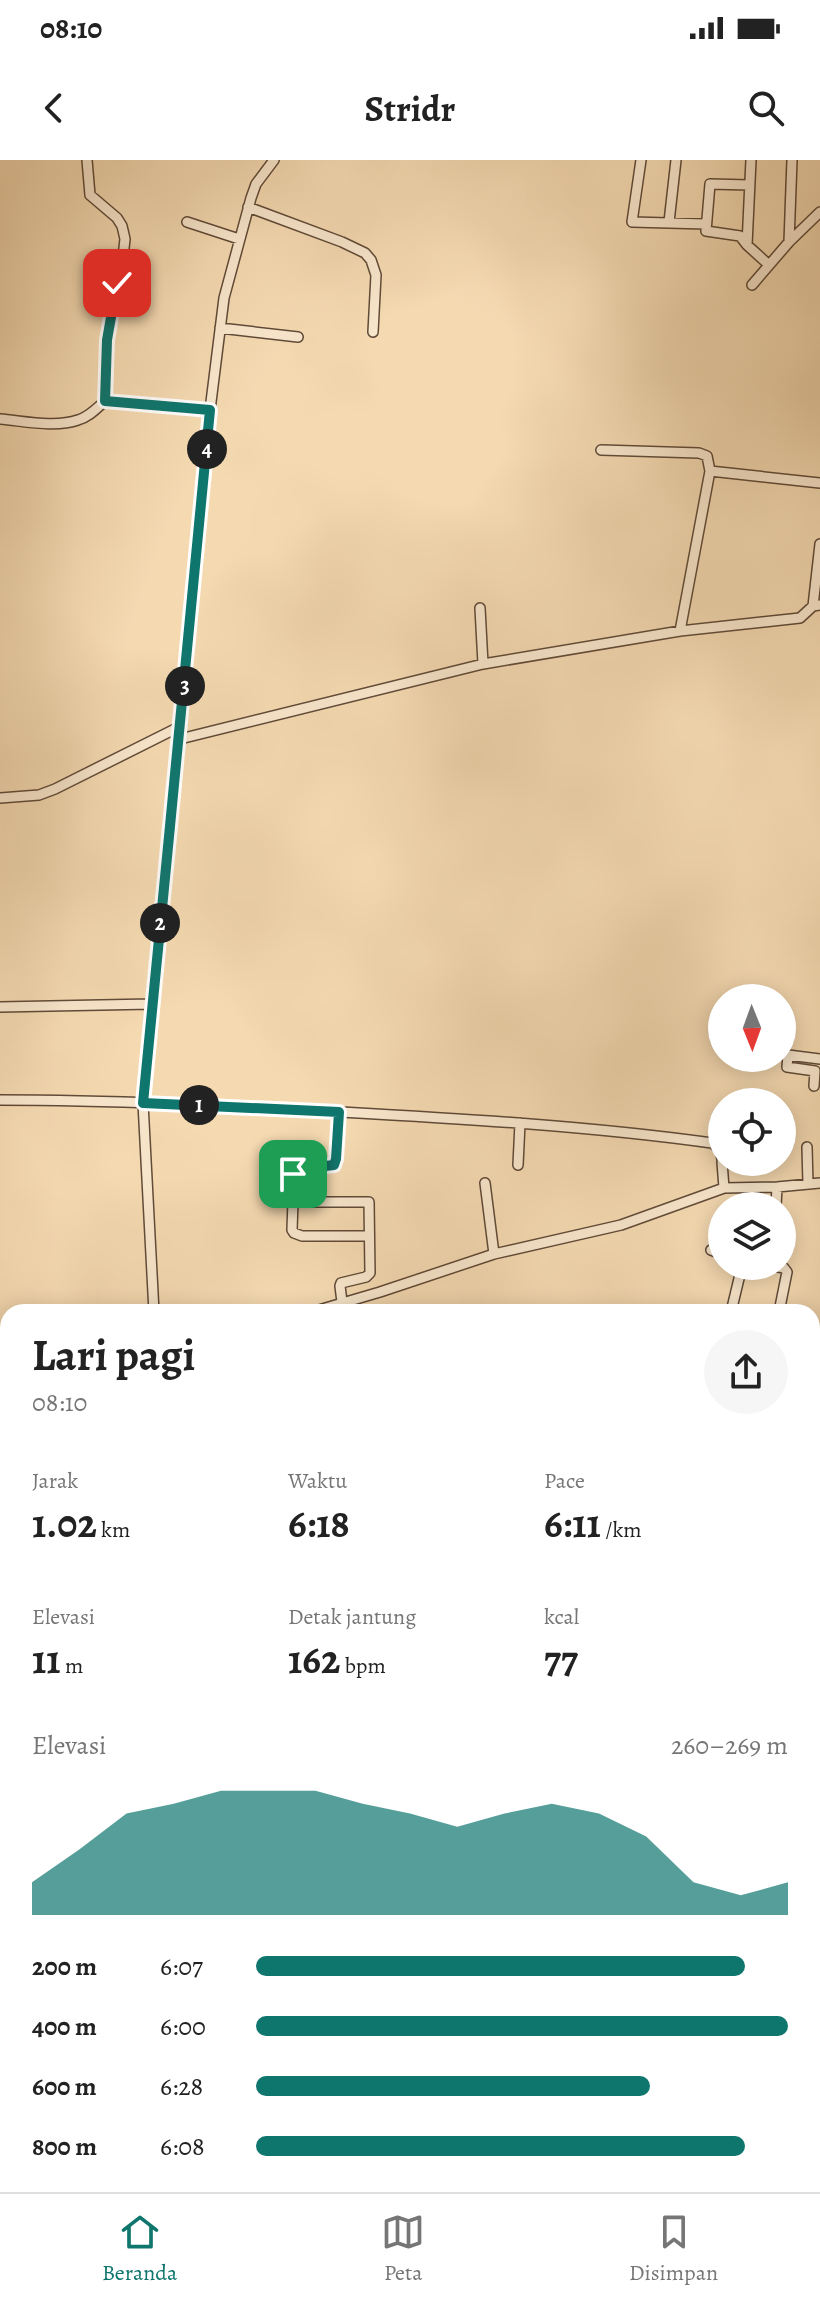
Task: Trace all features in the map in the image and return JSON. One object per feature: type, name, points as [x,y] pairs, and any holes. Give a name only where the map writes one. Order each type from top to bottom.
[{"type":"street","points":[[87,160],[90,195],[117,218],[125,239],[107,340],[105,401]]},
{"type":"street","points":[[154,1304],[143,1103],[210,410],[224,298],[239,239],[256,184],[274,160]]},
{"type":"street","points":[[641,160],[632,222],[706,224]]},
{"type":"street","points":[[669,222],[676,160]]},
{"type":"street","points":[[747,245],[751,160]]},
{"type":"street","points":[[789,242],[792,160]]},
{"type":"street","points":[[750,185],[710,184],[706,231],[740,236],[769,265]]},
{"type":"street","points":[[248,207],[365,253],[376,275],[373,332]]},
{"type":"street","points":[[752,285],[820,212]]},
{"type":"street","points":[[187,222],[239,239]]},
{"type":"street","points":[[220,328],[298,337]]},
{"type":"street","points":[[0,419],[70,422],[87,416],[105,401],[210,410]]},
{"type":"street","points":[[601,450],[707,456],[710,471],[680,631]]},
{"type":"street","points":[[710,471],[820,483]]},
{"type":"street","points":[[180,739],[483,664],[680,631],[800,618],[816,606],[820,544]]},
{"type":"street","points":[[480,608],[483,664]]},
{"type":"street","points":[[0,798],[39,795],[55,789],[181,726]]},
{"type":"street","points":[[0,1007],[151,1004]]},
{"type":"street","points":[[814,1086],[818,1059],[788,1055],[788,1067],[815,1071]]},
{"type":"street","points":[[0,1100],[103,1100],[339,1112],[520,1123],[708,1143]]},
{"type":"street","points":[[339,1112],[336,1163],[295,1170],[292,1226],[298,1235],[369,1236]]},
{"type":"street","points":[[518,1165],[520,1123]]},
{"type":"street","points":[[807,1147],[808,1184]]},
{"type":"street","points":[[723,1176],[724,1188]]},
{"type":"street","points":[[485,1183],[494,1254]]},
{"type":"street","points":[[336,1304],[494,1254],[621,1225],[724,1188],[820,1183]]},
{"type":"street","points":[[777,1187],[777,1192]]},
{"type":"street","points":[[293,1202],[369,1202],[370,1273],[366,1277],[341,1283],[342,1302]]},
{"type":"street","points":[[733,1304],[739,1280]]},
{"type":"street","points":[[781,1304],[785,1280]]},
{"type":"route","points":[[117,283],[107,340],[105,401],[210,410],[143,1103],[339,1112],[336,1163],[298,1169],[293,1174]]}]
